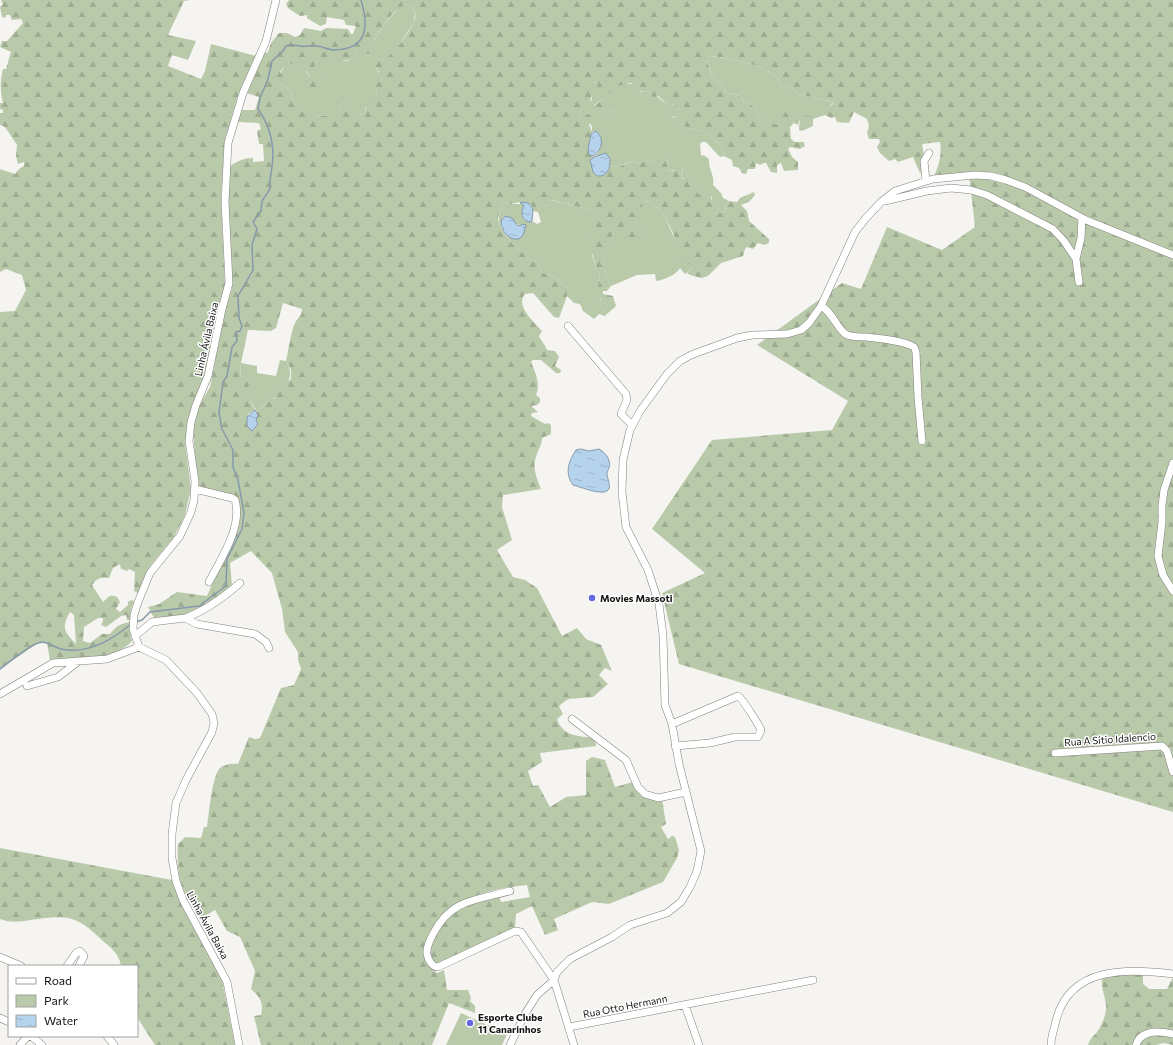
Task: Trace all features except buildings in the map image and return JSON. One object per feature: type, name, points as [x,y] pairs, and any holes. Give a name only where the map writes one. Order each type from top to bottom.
[{"type":"street","name":"Linha Ávila Baixa","points":[[239,1045],[227,982],[183,900],[176,881],[172,858],[172,834],[176,803],[186,780],[212,732],[214,723],[212,714],[197,693],[166,660],[139,647],[134,633],[134,615],[150,574],[180,536],[191,512],[195,489],[189,441],[191,422],[196,405],[208,376],[229,283],[225,202],[228,143],[243,93],[263,49],[276,0]]},
{"type":"street","points":[[926,181],[924,161],[929,153]]},
{"type":"street","points":[[510,1045],[525,1014],[537,996],[554,980],[561,968],[576,954],[606,940],[630,925],[667,913],[685,897],[697,871],[701,851],[686,792],[672,724],[664,698],[663,635],[659,604],[648,570],[628,534],[624,518],[622,481],[626,440],[632,426],[659,384],[680,361],[701,350],[737,338],[797,331],[809,323],[820,306],[855,232],[881,202],[895,191],[926,181],[961,175],[991,176],[1025,187],[1082,218],[1125,237],[1173,255]]},
{"type":"street","points":[[881,202],[940,189],[971,190],[1053,229],[1064,241],[1076,259]]},
{"type":"street","points":[[1079,282],[1076,259],[1081,238],[1082,218]]},
{"type":"street","points":[[820,306],[831,315],[839,327],[848,335],[884,339],[908,344],[914,347],[916,352],[922,441]]},
{"type":"street","points":[[568,326],[626,394],[627,400],[621,414],[632,426]]},
{"type":"street","points":[[1173,463],[1167,479],[1162,506],[1162,522],[1158,556],[1162,575],[1173,591]]},
{"type":"street","points":[[195,489],[232,498],[235,500],[237,505],[234,532],[210,582]]},
{"type":"street","points":[[134,633],[152,622],[185,618],[193,615],[226,595],[240,583]]},
{"type":"street","points":[[185,618],[197,624],[255,634],[266,642],[270,648]]},
{"type":"street","points":[[0,694],[53,663],[108,659],[139,647]]},
{"type":"street","points":[[27,686],[58,677],[78,661]]},
{"type":"street","points":[[672,724],[738,696],[743,699],[752,718],[761,730],[758,737],[735,737],[676,746]]},
{"type":"street","points":[[572,719],[626,760],[638,787],[645,794],[658,798],[686,792]]},
{"type":"street","name":"Rua A Sítio Idalencio","points":[[1055,752],[1163,746],[1168,751],[1173,772]]},
{"type":"street","points":[[510,891],[465,902],[450,911],[437,927],[429,944],[427,953],[429,961],[435,967],[441,966],[518,931],[523,934],[554,980],[574,1045]]},
{"type":"street","points":[[68,965],[76,953],[80,951],[84,956],[80,965]]},
{"type":"street","points":[[0,957],[19,965]]},
{"type":"street","points":[[1051,1045],[1058,1013],[1068,994],[1082,983],[1104,974],[1123,971],[1141,970],[1173,974]]},
{"type":"street","name":"Rua Otto Hermann","points":[[569,1027],[813,980]]},
{"type":"street","points":[[685,1005],[699,1045]]},
{"type":"street","points":[[1136,1045],[1138,1041],[1146,1034],[1158,1031],[1173,1034]]},
{"type":"street","points":[[20,1045],[27,1037]]},
{"type":"street","points":[[32,1037],[42,1045]]},
{"type":"street","points":[[108,1037],[114,1045]]},
{"type":"green space","points":[[1,0],[190,0],[184,1],[168,35],[196,41],[188,60],[172,55],[168,66],[201,79],[205,71],[211,44],[256,56],[238,95],[225,139],[221,197],[225,286],[216,318],[206,373],[191,408],[185,442],[191,489],[185,515],[174,537],[150,566],[138,593],[134,591],[135,572],[129,569],[127,571],[121,569],[120,564],[113,568],[109,578],[99,578],[92,585],[103,602],[109,596],[117,597],[120,602],[116,609],[120,612],[128,605],[128,602],[131,600],[134,601],[131,609],[130,620],[127,620],[126,615],[121,616],[106,627],[101,625],[103,618],[98,618],[84,627],[83,641],[90,643],[102,634],[110,634],[119,625],[131,622],[130,633],[132,641],[125,648],[105,656],[94,658],[50,661],[47,642],[38,643],[0,669],[0,312],[15,311],[26,290],[22,275],[6,269],[0,272],[0,169],[15,174],[24,166],[24,162],[18,164],[16,156],[17,145],[5,127],[0,125],[0,113],[3,113],[3,110],[0,109],[0,103],[3,103],[1,77],[3,69],[6,69],[11,52],[0,47],[2,41],[7,41],[23,23],[21,19],[12,20],[10,15],[6,15],[5,18],[2,17],[0,7],[3,4]],"holes":[[[70,612],[74,615],[76,644],[65,629],[65,622]]]},
{"type":"green space","points":[[289,0],[1173,0],[1173,812],[679,664],[662,593],[705,573],[652,529],[712,440],[832,430],[848,401],[757,345],[842,283],[861,289],[887,227],[942,250],[975,227],[969,174],[933,178],[940,160],[940,142],[922,144],[924,155],[922,172],[920,173],[913,157],[898,162],[895,159],[889,161],[880,153],[877,147],[880,142],[879,139],[869,139],[867,133],[869,126],[867,119],[854,112],[849,123],[837,122],[835,117],[831,118],[825,115],[827,106],[831,106],[834,102],[798,94],[790,87],[781,86],[778,79],[772,73],[745,62],[709,56],[707,61],[712,75],[718,83],[721,82],[727,93],[740,96],[744,102],[752,105],[764,124],[772,123],[778,125],[780,112],[786,112],[794,123],[790,127],[791,139],[795,142],[804,142],[805,146],[800,149],[790,147],[788,149],[792,157],[798,162],[798,170],[784,171],[781,163],[777,165],[777,173],[771,172],[766,163],[760,165],[756,163],[755,169],[748,169],[746,174],[742,173],[739,168],[733,166],[732,160],[724,156],[722,146],[702,131],[687,128],[682,124],[678,126],[677,131],[671,131],[668,126],[670,118],[680,116],[680,110],[675,110],[673,108],[673,104],[668,105],[658,96],[652,97],[650,92],[637,91],[637,85],[630,83],[617,86],[617,91],[614,93],[606,93],[607,98],[605,102],[615,105],[617,110],[609,111],[606,115],[592,114],[593,122],[589,124],[592,132],[589,155],[594,157],[590,160],[608,171],[610,166],[618,167],[633,161],[637,164],[644,161],[654,162],[666,157],[668,159],[667,165],[669,171],[674,171],[676,164],[679,163],[683,167],[681,177],[683,179],[689,176],[691,179],[688,181],[690,186],[694,186],[699,195],[703,195],[705,191],[711,194],[711,201],[714,204],[716,214],[726,211],[725,204],[729,201],[737,202],[740,198],[754,192],[755,195],[749,202],[741,205],[747,211],[749,221],[769,239],[769,243],[764,245],[758,243],[753,249],[747,247],[743,256],[721,263],[708,276],[702,278],[690,275],[687,273],[692,269],[687,262],[681,261],[673,233],[664,215],[659,209],[642,198],[642,219],[636,222],[647,234],[640,241],[629,241],[625,236],[627,227],[613,234],[607,246],[605,268],[608,281],[611,286],[607,291],[603,291],[603,294],[613,296],[616,306],[607,314],[602,307],[600,297],[595,293],[598,286],[600,272],[597,270],[589,242],[599,212],[551,200],[549,205],[541,206],[539,209],[533,209],[531,205],[521,202],[510,204],[504,202],[498,218],[502,229],[510,241],[526,256],[538,263],[540,271],[554,277],[567,288],[567,296],[559,318],[554,317],[533,293],[525,294],[523,299],[522,304],[524,309],[530,319],[542,331],[539,336],[547,350],[555,351],[559,357],[555,366],[561,370],[560,373],[556,373],[541,360],[533,360],[531,362],[538,382],[536,395],[540,398],[540,402],[537,405],[531,406],[538,412],[532,413],[531,416],[545,424],[548,423],[551,425],[551,434],[542,438],[535,461],[536,473],[541,489],[503,495],[502,507],[512,540],[497,550],[513,577],[525,580],[537,588],[562,636],[577,628],[586,639],[601,645],[612,671],[605,668],[599,675],[608,684],[593,697],[568,699],[559,706],[563,714],[557,719],[563,729],[578,736],[595,738],[596,746],[540,753],[542,762],[528,771],[533,786],[538,785],[550,807],[566,797],[586,795],[586,761],[592,757],[605,760],[615,787],[633,782],[644,795],[656,799],[662,799],[666,824],[661,827],[668,839],[672,836],[675,837],[679,850],[677,858],[663,882],[609,904],[592,902],[554,919],[558,930],[545,935],[532,906],[516,914],[515,927],[437,964],[432,957],[430,949],[433,940],[444,923],[459,909],[466,905],[499,896],[501,902],[530,897],[527,885],[506,888],[467,898],[447,910],[435,927],[425,958],[430,968],[437,973],[444,970],[447,990],[468,990],[471,998],[470,1001],[475,1006],[475,1013],[449,1003],[432,1045],[261,1045],[254,1016],[261,1015],[262,1004],[257,995],[251,989],[255,971],[240,937],[227,931],[215,910],[200,919],[185,892],[179,875],[178,844],[185,837],[201,838],[204,827],[207,827],[213,787],[217,772],[224,766],[238,764],[249,737],[255,739],[260,738],[281,688],[294,685],[301,669],[298,660],[298,652],[285,632],[282,609],[272,573],[251,551],[230,563],[232,586],[193,614],[154,618],[148,607],[159,604],[177,592],[207,596],[225,554],[237,501],[197,487],[193,429],[198,408],[210,387],[225,310],[232,288],[228,217],[230,166],[238,161],[253,158],[253,162],[264,161],[263,144],[259,144],[257,131],[261,129],[259,123],[236,122],[239,110],[255,110],[259,97],[246,93],[264,53],[268,52],[271,43],[279,33],[287,33],[295,37],[300,35],[304,28],[321,31],[326,28],[348,29],[351,34],[353,34],[356,26],[346,25],[344,20],[327,17],[326,24],[320,26],[307,18],[307,15],[300,16],[288,8],[286,4]],"holes":[[[407,4],[413,7],[415,19],[406,36],[391,55],[382,60],[381,54],[376,52],[374,63],[379,72],[378,76],[382,79],[381,81],[377,79],[375,84],[377,88],[376,95],[373,94],[365,101],[366,113],[357,114],[344,96],[335,100],[341,105],[339,112],[330,111],[327,116],[314,115],[308,104],[303,105],[293,100],[290,90],[281,84],[284,78],[280,72],[283,68],[288,67],[289,63],[302,68],[308,74],[310,78],[307,83],[309,86],[308,91],[313,94],[323,83],[319,71],[314,68],[317,61],[344,61],[354,57],[357,53],[369,54],[373,47],[373,42],[387,20],[396,10]],[[594,82],[598,83],[596,90],[598,94],[604,91],[606,92],[603,94],[603,99],[590,109],[592,113],[581,117],[579,113],[581,109],[589,106]],[[283,303],[302,309],[301,315],[293,327],[286,361],[291,370],[291,379],[287,382],[281,382],[276,390],[276,398],[270,399],[257,412],[256,427],[252,431],[248,414],[255,410],[250,400],[244,398],[243,388],[248,387],[250,382],[240,379],[241,363],[248,330],[271,331],[276,328]]]},
{"type":"green space","points":[[407,4],[413,7],[415,13],[414,22],[392,56],[382,60],[376,68],[382,79],[377,88],[376,95],[365,108],[366,113],[357,114],[341,105],[339,112],[327,116],[314,115],[293,100],[290,90],[281,84],[281,72],[289,63],[304,68],[310,78],[315,70],[314,68],[317,61],[347,61],[373,42],[384,25],[400,6]]},
{"type":"green space","points":[[709,56],[745,62],[772,73],[778,79],[781,86],[790,87],[798,94],[834,102],[825,111],[825,115],[813,119],[812,117],[800,119],[798,125],[794,123],[786,112],[780,112],[778,126],[764,124],[752,105],[744,102],[740,96],[727,93],[721,82],[718,83],[712,75],[707,60]]},
{"type":"green space","points":[[594,82],[598,83],[604,91],[620,84],[637,84],[640,92],[644,91],[651,93],[668,105],[670,103],[680,110],[680,116],[671,117],[678,126],[682,124],[687,128],[702,131],[722,146],[724,156],[720,157],[706,142],[702,142],[700,144],[701,155],[709,159],[713,185],[721,193],[723,198],[729,201],[725,204],[726,211],[716,214],[711,201],[712,197],[699,195],[694,187],[690,186],[688,181],[681,177],[683,169],[669,171],[667,165],[668,159],[654,162],[644,161],[637,164],[633,161],[617,167],[610,166],[610,159],[598,155],[593,156],[598,153],[600,136],[596,131],[592,132],[592,127],[586,116],[581,117],[579,113],[581,109],[592,100],[590,88]],"holes":[[[603,99],[604,102],[611,105],[613,111],[609,111],[606,115],[596,112],[594,105]]]},
{"type":"green space","points":[[804,116],[813,117],[813,126],[802,131],[799,130],[800,119]]},
{"type":"green space","points":[[642,198],[659,209],[664,215],[680,251],[692,269],[685,274],[680,268],[670,277],[656,281],[655,274],[637,275],[611,286],[606,275],[605,267],[605,252],[607,244],[614,233],[628,226],[647,234],[635,221]]},
{"type":"green space","points":[[550,200],[600,212],[595,226],[592,255],[597,270],[600,271],[598,287],[602,307],[607,314],[605,316],[599,314],[594,319],[583,311],[580,304],[574,303],[567,296],[567,288],[554,277],[540,271],[538,263],[523,254],[514,245],[504,231],[508,236],[523,235],[524,229],[521,225],[516,224],[512,218],[503,217],[501,226],[499,220],[504,202],[510,204],[524,204],[530,222],[532,221],[537,224],[541,222],[538,212],[533,211],[533,209],[539,209],[541,206],[549,205]]},
{"type":"green space","points":[[280,360],[286,361],[289,367],[290,377],[276,398],[270,399],[257,412],[250,400],[244,398],[240,379],[241,363],[257,366],[257,373],[276,376]]},
{"type":"green space","points":[[0,848],[172,880],[179,898],[222,980],[235,1045],[155,1045],[138,1019],[138,965],[121,965],[116,954],[93,931],[69,918],[53,917],[15,922],[0,919]]},
{"type":"green space","points":[[1143,973],[1143,984],[1149,989],[1167,989],[1173,977],[1173,1045],[1164,1043],[1156,1045],[1088,1045],[1100,1027],[1105,1014],[1106,1005],[1102,987],[1102,978],[1104,974]]},
{"type":"green space","name":"Esporte Clube 11 Canarinhos","points":[[461,1013],[507,1034],[502,1045],[446,1045]]},
{"type":"water","points":[[596,131],[601,137],[601,144],[599,151],[593,156],[589,155],[588,149],[591,134]]},
{"type":"water","points":[[606,153],[610,159],[609,169],[604,175],[597,176],[593,172],[590,160]]},
{"type":"water","points":[[520,203],[528,203],[533,209],[532,221],[527,221],[523,218],[522,210],[524,205]]},
{"type":"water","points":[[505,216],[512,218],[518,226],[525,224],[526,226],[523,235],[519,239],[509,237],[504,232],[501,221]]},
{"type":"water","points":[[255,410],[258,415],[256,421],[258,424],[252,431],[247,426],[247,417]]},
{"type":"water","points":[[581,449],[589,451],[599,449],[607,456],[610,464],[607,473],[609,489],[607,491],[596,492],[573,485],[570,480],[568,467],[576,450]]},
{"type":"waterway","points":[[136,622],[142,620],[150,612],[199,606],[226,586],[227,559],[242,529],[244,513],[238,480],[233,467],[233,450],[222,429],[219,413],[223,382],[227,376],[232,347],[237,341],[236,332],[240,331],[242,326],[239,318],[238,296],[253,270],[252,245],[257,229],[253,222],[261,211],[262,201],[270,189],[273,151],[271,136],[266,122],[258,109],[260,98],[268,79],[272,61],[283,51],[286,46],[314,46],[334,50],[354,46],[360,41],[365,27],[364,10],[361,0]]},
{"type":"waterway","points":[[0,669],[24,651],[38,643],[44,642],[61,649],[81,650],[108,641],[131,624]]},
{"type":"place","name":"Movies Massoti","points":[[592,598]]},
{"type":"place","name":"Esporte Clube 11 Canarinhos","points":[[470,1023]]}]
